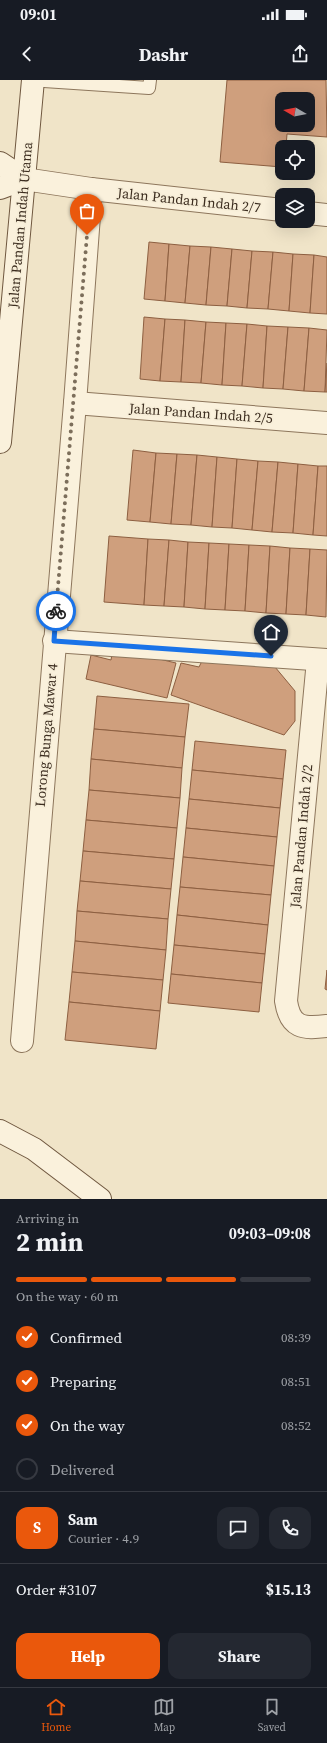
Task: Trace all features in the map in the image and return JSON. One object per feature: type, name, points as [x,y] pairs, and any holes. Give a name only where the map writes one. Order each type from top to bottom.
[{"type":"street","name":"Jalan Pandan Indah Utama","points":[[0,442],[33,80]]},
{"type":"street","points":[[0,163],[24,179]]},
{"type":"street","points":[[0,188],[24,179]]},
{"type":"street","name":"Jalan Pandan Indah 2/7","points":[[24,179],[91,189],[275,209]]},
{"type":"street","name":"Lorong Bunga Mawar 4","points":[[22,1041],[54,641],[75,404],[91,189]]},
{"type":"street","points":[[315,214],[327,215]]},
{"type":"street","name":"Jalan Pandan Indah 2/5","points":[[75,404],[327,423]]},
{"type":"street","points":[[54,641],[322,660]]},
{"type":"street","name":"Jalan Pandan Indah 2/2","points":[[322,660],[286,1001],[287,1012],[292,1020],[300,1026],[311,1028],[327,1026]]},
{"type":"street","points":[[0,1131],[34,1149],[100,1199]]},
{"type":"lane","points":[[28,80],[149,88],[150,80]]},
{"type":"building","points":[[227,80],[326,80],[327,137],[287,134],[287,140],[275,140],[275,166],[220,162]]},
{"type":"building","points":[[149,242],[169,244],[165,301],[144,299]]},
{"type":"building","points":[[169,244],[190,246],[185,303],[165,301]]},
{"type":"building","points":[[190,246],[211,247],[206,305],[185,303]]},
{"type":"building","points":[[211,247],[232,249],[227,306],[206,305]]},
{"type":"building","points":[[232,249],[252,251],[247,308],[227,306]]},
{"type":"building","points":[[252,251],[273,252],[268,309],[247,308]]},
{"type":"building","points":[[273,252],[293,254],[289,311],[268,309]]},
{"type":"building","points":[[293,254],[314,255],[310,313],[289,311]]},
{"type":"building","points":[[314,255],[327,257],[327,314],[310,313]]},
{"type":"building","points":[[144,317],[165,319],[160,381],[140,379]]},
{"type":"building","points":[[165,319],[185,320],[181,382],[160,381]]},
{"type":"building","points":[[185,320],[206,322],[201,383],[181,382]]},
{"type":"building","points":[[206,322],[226,323],[222,385],[201,383]]},
{"type":"building","points":[[226,323],[247,324],[242,386],[222,385]]},
{"type":"building","points":[[247,324],[267,326],[263,388],[242,386]]},
{"type":"building","points":[[267,326],[288,327],[283,389],[263,388]]},
{"type":"building","points":[[288,327],[309,328],[304,391],[283,389]]},
{"type":"building","points":[[309,328],[327,330],[325,392],[304,391]]},
{"type":"building","points":[[327,363],[327,392],[325,392]]},
{"type":"building","points":[[133,450],[156,453],[150,522],[127,520]]},
{"type":"building","points":[[156,453],[177,454],[171,524],[150,522]]},
{"type":"building","points":[[177,454],[197,455],[191,525],[171,524]]},
{"type":"building","points":[[197,455],[217,457],[212,527],[191,525]]},
{"type":"building","points":[[217,457],[237,459],[232,528],[212,527]]},
{"type":"building","points":[[237,459],[258,461],[252,530],[232,528]]},
{"type":"building","points":[[258,461],[278,462],[272,532],[252,530]]},
{"type":"building","points":[[278,462],[298,464],[293,533],[272,532]]},
{"type":"building","points":[[298,464],[318,466],[313,535],[293,533]]},
{"type":"building","points":[[318,466],[327,466],[327,536],[313,535]]},
{"type":"building","points":[[109,536],[148,539],[144,605],[104,602]]},
{"type":"building","points":[[148,539],[169,540],[164,606],[144,605]]},
{"type":"building","points":[[169,540],[188,542],[184,607],[164,606]]},
{"type":"building","points":[[188,542],[209,543],[205,609],[184,607]]},
{"type":"building","points":[[209,543],[229,544],[225,610],[205,609]]},
{"type":"building","points":[[229,544],[249,545],[245,611],[225,610]]},
{"type":"building","points":[[249,545],[270,546],[266,613],[245,611]]},
{"type":"building","points":[[270,546],[290,548],[286,614],[266,613]]},
{"type":"building","points":[[290,548],[310,549],[306,615],[286,614]]},
{"type":"building","points":[[310,549],[327,550],[326,617],[306,615]]},
{"type":"building","points":[[113,648],[176,663],[167,698],[86,679],[91,655],[111,660]]},
{"type":"building","points":[[205,655],[270,661],[295,691],[295,721],[284,735],[171,695],[181,663],[199,667]]},
{"type":"building","points":[[97,696],[189,704],[185,737],[94,729]]},
{"type":"building","points":[[94,729],[185,737],[182,768],[91,759]]},
{"type":"building","points":[[195,741],[286,750],[283,779],[192,770]]},
{"type":"building","points":[[91,759],[182,768],[180,798],[89,790]]},
{"type":"building","points":[[192,770],[283,779],[280,808],[189,799]]},
{"type":"building","points":[[89,790],[180,798],[177,828],[86,820]]},
{"type":"building","points":[[189,799],[280,808],[277,837],[186,828]]},
{"type":"building","points":[[86,820],[177,828],[174,859],[83,851]]},
{"type":"building","points":[[186,828],[277,837],[274,866],[183,857]]},
{"type":"building","points":[[83,851],[174,859],[171,889],[80,881]]},
{"type":"building","points":[[183,857],[274,866],[271,895],[180,887]]},
{"type":"building","points":[[80,881],[171,889],[168,919],[77,911]]},
{"type":"building","points":[[180,887],[271,895],[268,925],[177,915]]},
{"type":"building","points":[[77,911],[168,919],[166,950],[75,941]]},
{"type":"building","points":[[177,915],[268,925],[265,954],[174,945]]},
{"type":"building","points":[[75,941],[166,950],[163,980],[72,972]]},
{"type":"building","points":[[174,945],[265,954],[262,983],[171,974]]},
{"type":"building","points":[[327,970],[327,990],[325,989]]},
{"type":"building","points":[[72,972],[163,980],[160,1011],[69,1002]]},
{"type":"building","points":[[171,974],[262,983],[259,1012],[168,1003]]},
{"type":"building","points":[[69,1002],[160,1011],[156,1049],[65,1040]]},
{"type":"way so far","points":[[56,611],[75,404],[87,235]]},
{"type":"route","points":[[56,611],[54,641],[271,656]]}]
